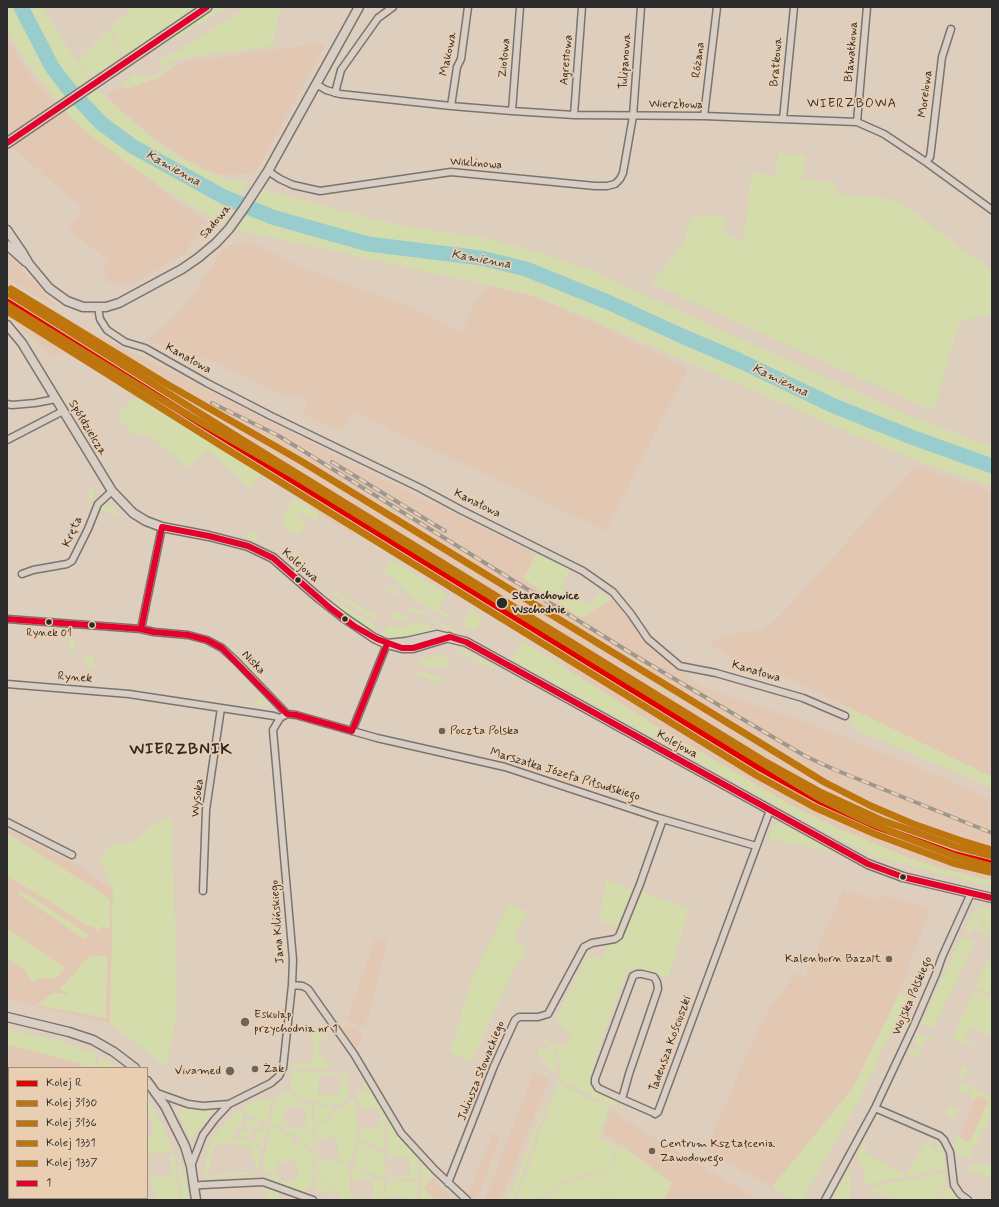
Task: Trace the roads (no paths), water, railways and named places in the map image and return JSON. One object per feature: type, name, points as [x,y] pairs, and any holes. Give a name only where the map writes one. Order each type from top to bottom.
[{"type":"main road","points":[[7,142],[207,7]]},
{"type":"street","name":"Sadowa","points":[[29,264],[49,288],[66,301],[78,306],[98,308],[119,303],[182,269],[208,250],[229,229],[268,171],[359,7]]},
{"type":"street","points":[[316,84],[335,93],[341,70],[378,18],[393,7]]},
{"type":"street","name":"Makowa","points":[[451,106],[457,67],[461,59],[468,7]]},
{"type":"street","name":"Ziołowa","points":[[512,111],[520,7]]},
{"type":"street","name":"Agrestowa","points":[[574,114],[582,7]]},
{"type":"street","name":"Tulipanowa","points":[[633,116],[641,7]]},
{"type":"street","name":"Różana","points":[[704,116],[716,7]]},
{"type":"street","name":"Bratkowa","points":[[783,119],[794,7]]},
{"type":"street","name":"Bławatkowa","points":[[857,122],[867,7]]},
{"type":"street","name":"Morelowa","points":[[926,162],[930,156],[931,150],[942,57],[950,29]]},
{"type":"street","name":"Wierzbowa","points":[[335,93],[512,111],[857,122],[884,134],[926,162],[992,210]]},
{"type":"street","name":"Wiklinowa","points":[[268,171],[293,184],[320,191],[452,172],[607,186],[618,182],[622,175],[633,116]]},
{"type":"street","points":[[7,230],[29,264]]},
{"type":"street","points":[[7,245],[20,258],[29,264]]},
{"type":"street","name":"Kanałowa","points":[[98,308],[100,319],[107,330],[125,342],[144,348],[271,416],[420,488],[583,571],[613,592],[631,614],[648,639],[680,666],[716,673],[803,698],[845,716]]},
{"type":"street","name":"Spółdzielcza","points":[[7,325],[22,343],[112,491],[133,513],[146,521],[162,527]]},
{"type":"street","points":[[7,404],[56,399]]},
{"type":"street","points":[[7,440],[64,410]]},
{"type":"street","name":"Kręta","points":[[22,574],[33,570],[67,564],[72,561],[88,529],[98,504],[112,491]]},
{"type":"street","points":[[7,619],[141,629],[162,527]]},
{"type":"street","name":"Kolejowa","points":[[162,527],[209,536],[248,546],[273,558],[342,617],[374,638],[387,644],[402,648],[413,648],[450,637],[466,642],[868,864],[893,874],[971,893]]},
{"type":"street","name":"Niska","points":[[141,629],[154,632],[188,635],[207,640],[222,648],[287,714]]},
{"type":"street","points":[[352,731],[387,644]]},
{"type":"street","name":"Rynek","points":[[7,684],[129,694],[221,708]]},
{"type":"street","points":[[221,708],[280,718],[287,714]]},
{"type":"street","name":"Wysoka","points":[[203,891],[206,810],[221,708]]},
{"type":"street","name":"Marszałka Józefa Piłsudskiego","points":[[287,714],[296,715],[377,738],[505,767],[663,819],[756,846]]},
{"type":"street","name":"Jana Kilińskiego","points":[[191,1166],[203,1135],[229,1104],[271,1083],[279,1076],[283,1068],[292,985],[292,966],[273,730],[280,718]]},
{"type":"street","name":"Tadeusza Kościuszki","points":[[622,1099],[658,989],[657,982],[654,977],[642,974],[633,976],[595,1079],[595,1083],[598,1088],[622,1099],[654,1113],[657,1113],[770,810]]},
{"type":"street","name":"Juliusza Słowackiego","points":[[448,1183],[494,1066],[515,1020],[519,1017],[538,1017],[548,1014],[584,947],[589,944],[617,938],[637,890],[663,819]]},
{"type":"street","points":[[7,822],[72,855]]},
{"type":"street","points":[[971,893],[992,898]]},
{"type":"street","name":"Wojska Polskiego","points":[[825,1200],[875,1108],[914,1025],[942,957],[971,893]]},
{"type":"street","points":[[292,985],[303,986],[308,989],[354,1054],[402,1133],[420,1155],[466,1200]]},
{"type":"street","points":[[7,1017],[68,1032],[93,1040],[114,1052],[133,1067]]},
{"type":"street","points":[[148,1082],[166,1106],[185,1146],[191,1166],[196,1200]]},
{"type":"street","name":"Jana Kilińskiego","points":[[157,1093],[188,1104],[203,1106],[229,1104]]},
{"type":"street","points":[[875,1108],[940,1136],[944,1140],[950,1152],[954,1185],[960,1194],[968,1200]]},
{"type":"street","points":[[194,1186],[202,1184],[263,1182],[313,1200]]},
{"type":"street","points":[[42,1199],[53,1200]]},
{"type":"waterway","name":"Kamienna","points":[[21,7],[52,67],[68,88],[101,123],[132,146],[224,197],[272,217],[368,244],[481,258],[526,269],[610,303],[738,360],[834,406],[914,438],[992,466]]},
{"type":"railway","points":[[7,289],[123,360],[147,372]]},
{"type":"railway","points":[[212,403],[279,436],[639,658],[805,756],[833,769],[992,833]]},
{"type":"railway","points":[[332,462],[445,531]]},
{"type":"rail line","name":"1337","points":[[11,289],[165,383],[301,461],[824,782],[871,806],[913,824],[992,850]]},
{"type":"rail line","name":"3136","points":[[11,295],[233,434],[764,761],[822,793],[881,820],[958,847],[992,856]]},
{"type":"rail line","name":"R","points":[[7,302],[229,441],[760,768],[818,800],[878,827],[956,855],[992,864]]},
{"type":"rail line","name":"1331","points":[[7,305],[157,397],[293,475],[816,796],[864,820],[907,838],[954,856],[990,866]]},
{"type":"rail line","name":"3130","points":[[7,311],[225,448],[756,775],[814,807],[875,834],[953,863],[990,872]]},
{"type":"place","name":"Starachowice Wschodnie","points":[[502,603]]},
{"type":"place","name":"Rynek 01","points":[[49,622]]},
{"type":"place","name":"Poczta Polska","points":[[442,731]]},
{"type":"place","name":"Kalenborn Bazalt","points":[[889,959]]},
{"type":"place","name":"Eskulap przychodnia nr 1","points":[[245,1022]]},
{"type":"place","name":"Żak","points":[[255,1069]]},
{"type":"place","name":"Vivamed","points":[[230,1071]]},
{"type":"place","name":"Centrum Kształcenia Zawodowego","points":[[652,1151]]},
{"type":"district","name":"WIERZBOWA","points":[[852,104]]},
{"type":"district","name":"WIERZBNIK","points":[[181,751]]}]
